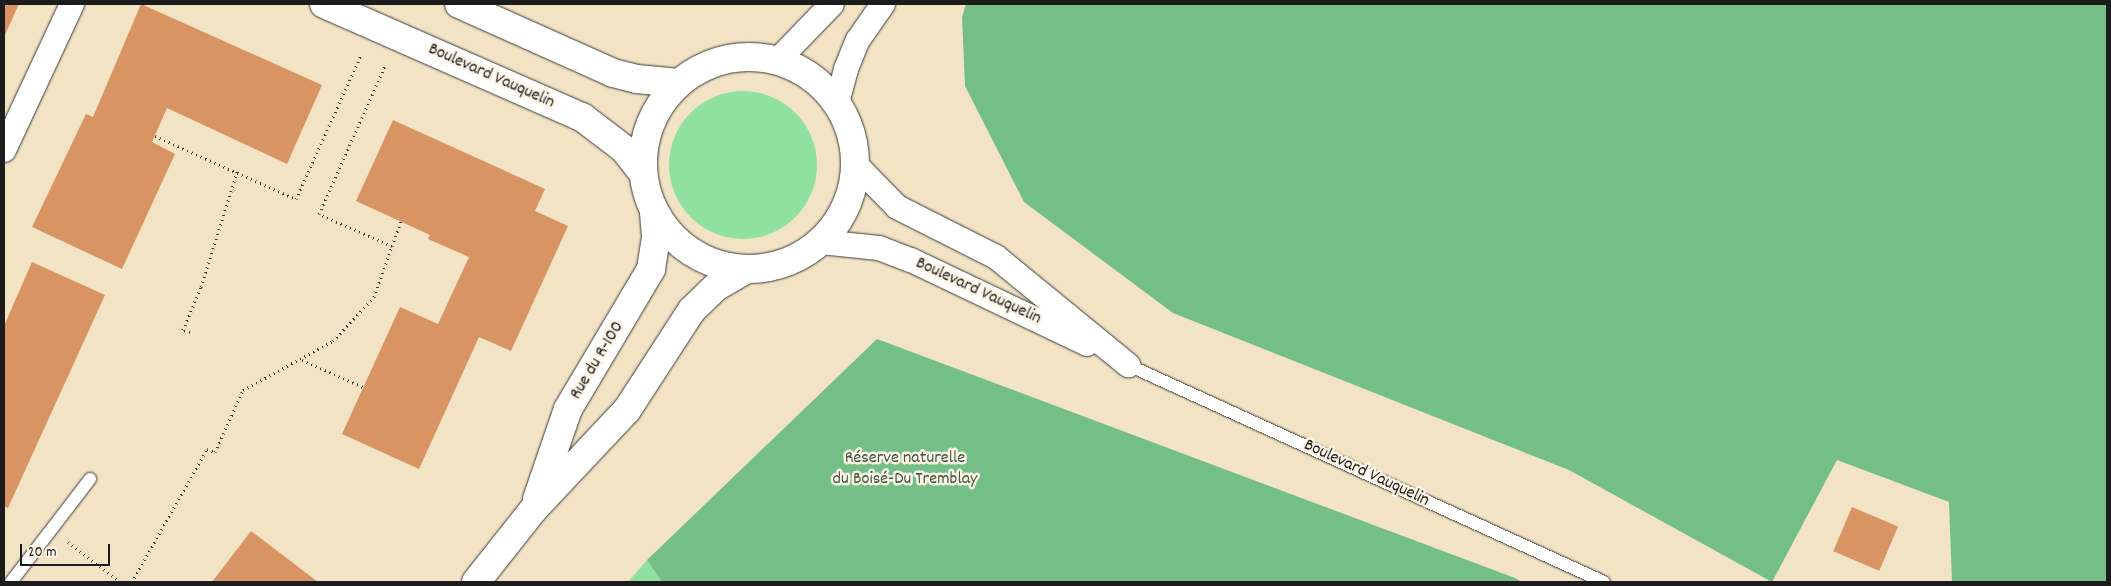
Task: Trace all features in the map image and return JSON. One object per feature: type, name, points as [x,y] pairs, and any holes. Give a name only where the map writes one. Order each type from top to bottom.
[{"type":"street","points":[[4,150],[72,4]]},
{"type":"street","name":"Boulevard Vauquelin","points":[[324,4],[582,117],[624,149],[643,173]]},
{"type":"street","points":[[459,4],[613,72],[644,80],[679,83]]},
{"type":"street","points":[[778,61],[832,4]]},
{"type":"street","points":[[837,103],[846,69],[858,40],[883,4]]},
{"type":"street","points":[[736,57],[778,61],[811,76],[837,103],[847,122],[856,165],[846,207],[821,242],[786,264],[745,270],[702,259],[682,247],[654,212],[643,173],[647,133],[665,98],[679,83],[696,71],[736,57]]},
{"type":"street","name":"Boulevard Vauquelin","points":[[856,165],[897,207],[996,257],[1128,365]]},
{"type":"street","name":"Rue du R-100","points":[[533,510],[568,409],[650,269],[656,236],[654,212]]},
{"type":"street","name":"Boulevard Vauquelin","points":[[821,242],[879,248],[911,260],[1128,365]]},
{"type":"street","name":"Rue du R-100","points":[[476,582],[533,510],[627,410],[692,310],[716,287],[745,270]]},
{"type":"lane","name":"Boulevard Vauquelin","points":[[1128,365],[1604,582]]},
{"type":"lane","points":[[12,582],[90,479]]},
{"type":"path","points":[[155,136],[296,199],[361,55]]},
{"type":"path","points":[[385,66],[319,214],[392,246]]},
{"type":"path","points":[[190,332],[183,330],[201,288],[237,172]]},
{"type":"path","points":[[132,582],[207,449],[216,452],[243,390],[333,341],[374,297],[401,221]]},
{"type":"path","points":[[301,360],[363,387]]},
{"type":"path","points":[[52,530],[121,582]]},
{"type":"green space","points":[[966,4],[2107,4],[2107,582],[1952,582],[1949,502],[1837,460],[1772,582],[1569,470],[1173,313],[1024,202],[965,86],[962,17]]},
{"type":"green space","points":[[743,91],[758,92],[771,96],[796,112],[812,137],[816,150],[816,180],[812,193],[796,218],[771,234],[758,238],[743,239],[728,238],[715,234],[690,218],[674,193],[670,180],[669,165],[670,150],[674,137],[690,112],[715,96],[728,92]]},
{"type":"green space","name":"Réserve naturelle du Boisé-Du Tremblay","points":[[877,339],[1522,582],[662,582],[647,560]]},
{"type":"green space","points":[[647,560],[662,582],[628,582]]},
{"type":"building","points":[[4,4],[19,4],[4,37]]},
{"type":"building","points":[[141,4],[322,85],[287,164],[167,108],[152,142],[175,154],[122,269],[32,227],[86,114],[93,117]]},
{"type":"building","points":[[393,120],[545,189],[535,211],[568,226],[511,351],[479,337],[419,469],[342,434],[400,307],[438,324],[469,257],[428,239],[430,235],[356,201]]},
{"type":"building","points":[[32,262],[105,295],[8,508],[4,506],[4,326]]},
{"type":"building","points":[[1852,507],[1898,527],[1879,571],[1833,551]]},
{"type":"building","points":[[251,531],[318,582],[212,582]]}]
